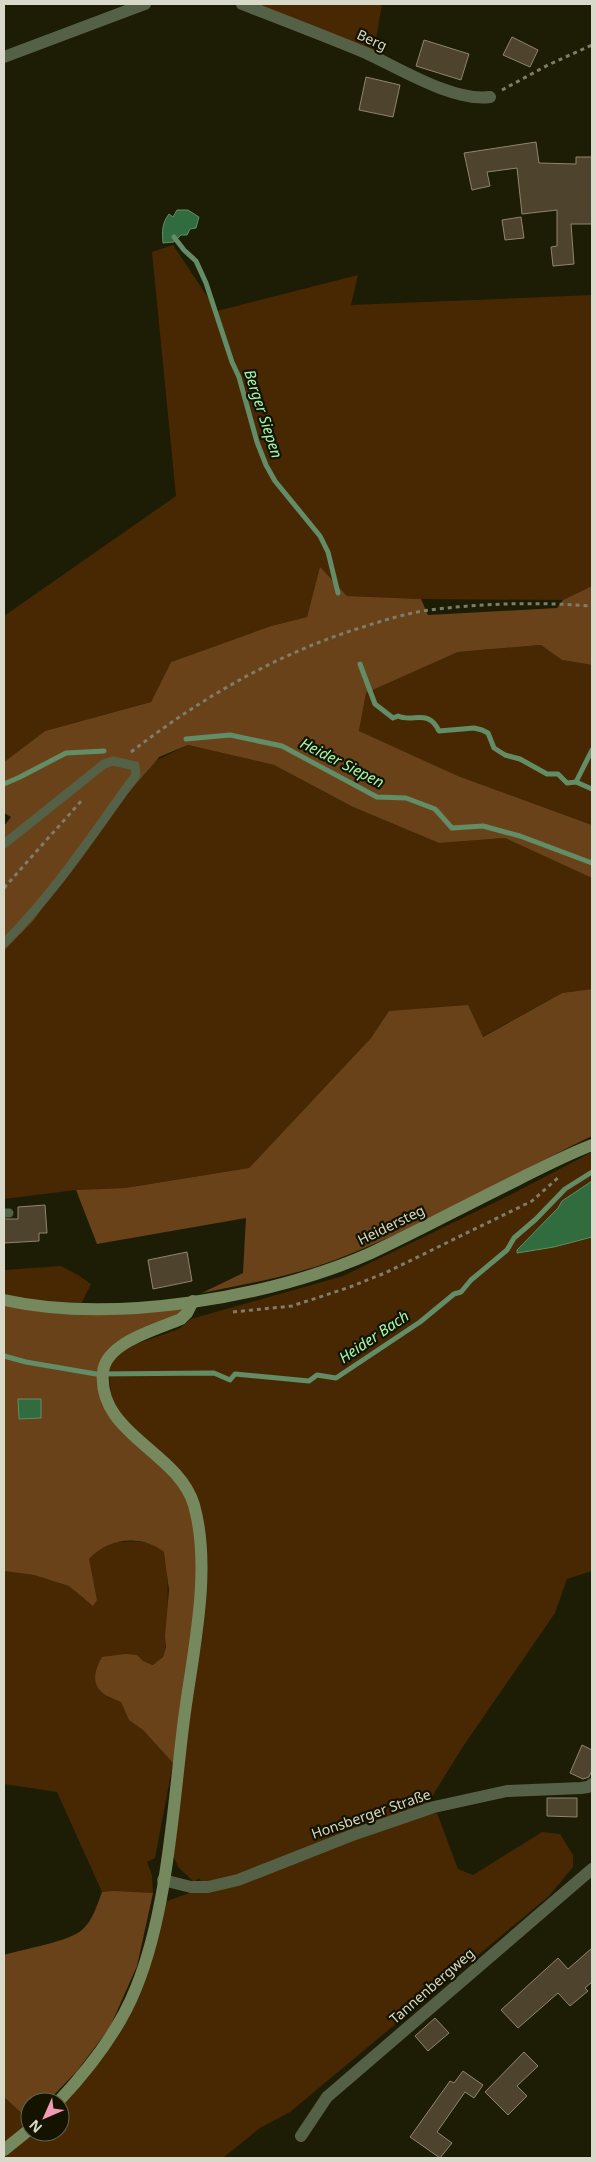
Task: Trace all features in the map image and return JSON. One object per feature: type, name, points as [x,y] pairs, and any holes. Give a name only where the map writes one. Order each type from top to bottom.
[{"type":"main road","name":"Heidersteg","points":[[4,1300],[50,1307],[130,1308],[193,1301],[259,1290],[303,1279],[338,1267],[592,1145]]},
{"type":"main road","points":[[67,2092],[102,2051],[136,1990],[153,1938],[163,1880],[200,1605],[200,1546],[194,1506],[187,1488],[171,1468],[116,1417],[108,1404],[103,1375],[110,1355],[118,1348],[129,1341],[181,1319],[188,1313],[193,1301]]},
{"type":"main road","points":[[4,2150],[20,2137]]},
{"type":"street","points":[[4,57],[145,4]]},
{"type":"street","name":"Berg","points":[[242,4],[327,37],[442,88],[482,98],[490,97]]},
{"type":"street","name":"Honsberger Straße","points":[[163,1880],[192,1887],[208,1887],[238,1880],[355,1834],[434,1807],[508,1791],[588,1788],[592,1784]]},
{"type":"street","name":"Tannenbergweg","points":[[301,2136],[327,2097],[592,1869]]},
{"type":"lane","points":[[4,844],[104,764],[113,761],[135,766],[136,775],[77,857],[38,908],[4,943]]},
{"type":"path","points":[[490,97],[548,65],[592,45]]},
{"type":"path","points":[[119,762],[154,735],[234,682],[285,655],[337,635],[383,621],[428,611],[493,604],[592,606]]},
{"type":"path","points":[[4,888],[88,793]]},
{"type":"shaded area","points":[[252,4],[382,4],[374,51]]},
{"type":"shaded area","points":[[177,210],[188,210],[199,217],[196,228],[190,229],[187,235],[181,235],[174,242],[163,243],[165,221],[169,214],[173,217]]},
{"type":"shaded area","points":[[173,245],[217,311],[358,275],[351,305],[592,295],[592,586],[563,600],[421,599],[347,596],[320,568],[307,617],[271,626],[171,662],[151,702],[45,731],[4,762],[4,616],[176,496],[152,252]]},
{"type":"shaded area","points":[[320,567],[347,596],[421,599],[428,615],[557,608],[563,600],[592,586],[592,665],[562,660],[541,645],[458,652],[366,693],[359,731],[458,776],[592,825],[592,878],[505,838],[439,843],[353,807],[274,765],[188,745],[159,757],[105,820],[34,920],[4,951],[4,826],[11,817],[4,813],[4,762],[45,731],[151,702],[171,662],[271,626],[307,617]]},
{"type":"shaded area","points":[[542,645],[562,660],[592,665],[592,825],[458,776],[359,731],[366,693],[458,652]]},
{"type":"shaded area","points":[[188,745],[274,765],[353,807],[439,843],[505,838],[592,878],[592,989],[562,993],[482,1037],[389,1011],[371,1038],[249,1168],[125,1188],[76,1190],[4,1199],[4,951],[34,920],[105,821],[157,760]]},
{"type":"shaded area","points":[[592,989],[592,1136],[433,1217],[368,1247],[319,1266],[253,1283],[202,1293],[243,1273],[246,1218],[97,1244],[76,1190],[125,1188],[249,1168],[371,1038],[389,1011],[468,1005],[483,1037],[562,993]]},
{"type":"shaded area","points":[[592,1152],[592,1181],[562,1201],[558,1208],[517,1253],[554,1247],[592,1237],[592,1571],[567,1579],[555,1613],[464,1745],[428,1803],[244,1873],[202,1883],[199,1878],[194,1882],[179,1868],[171,1852],[203,1610],[129,1427],[112,1403],[108,1366],[127,1347],[179,1329],[191,1319],[343,1276],[512,1194]]},
{"type":"shaded area","points":[[592,1181],[592,1237],[554,1247],[517,1253],[517,1250],[558,1208],[562,1201]]},
{"type":"shaded area","points":[[61,1266],[91,1284],[80,1306],[4,1299],[4,1270]]},
{"type":"shaded area","points":[[4,1300],[50,1307],[193,1301],[187,1313],[110,1355],[106,1395],[191,1497],[200,1583],[173,1763],[143,1730],[129,1720],[121,1702],[112,1699],[100,1691],[95,1680],[102,1657],[125,1654],[137,1655],[143,1661],[153,1665],[163,1657],[166,1647],[165,1637],[169,1590],[164,1552],[155,1546],[145,1543],[125,1541],[115,1543],[97,1552],[89,1559],[97,1600],[93,1606],[69,1586],[34,1575],[4,1571]]},
{"type":"shaded area","points":[[18,1399],[41,1399],[41,1418],[19,1419]]},
{"type":"shaded area","points":[[113,1542],[140,1542],[154,1545],[164,1552],[166,1559],[168,1603],[167,1635],[164,1654],[154,1665],[143,1661],[107,1697],[121,1702],[129,1720],[143,1730],[173,1763],[155,1858],[147,1862],[152,1875],[153,1893],[102,1892],[57,1792],[4,1784],[4,1571],[34,1575],[70,1586],[84,1599],[91,1578],[89,1559],[98,1549]]},
{"type":"shaded area","points":[[437,1813],[458,1869],[473,1875],[542,1832],[560,1834],[573,1855],[573,1867],[549,1896],[290,2112],[260,2128],[223,2158],[4,2158],[4,2152],[20,2140],[20,2142],[70,2142],[70,2092],[68,2092],[124,2018],[160,1906],[189,1893],[355,1835]]},
{"type":"shaded area","points":[[102,1892],[153,1893],[137,1966],[110,2027],[77,2071],[57,2092],[20,2092],[20,2112],[4,2097],[4,1955],[56,1942],[82,1930],[89,1922]]},
{"type":"shaded area","points":[[4,2097],[20,2112],[20,2130],[4,2144]]},
{"type":"building","points":[[512,37],[538,50],[530,67],[503,55]]},
{"type":"building","points":[[424,40],[469,54],[461,80],[416,66]]},
{"type":"building","points":[[366,77],[400,85],[393,117],[359,110]]},
{"type":"building","points":[[536,142],[539,163],[576,164],[576,157],[592,157],[592,224],[571,224],[574,264],[553,266],[551,247],[557,246],[557,210],[522,214],[517,168],[487,172],[490,186],[472,190],[464,153]]},
{"type":"building","points":[[521,217],[524,238],[505,240],[502,220]]},
{"type":"building","points":[[45,1205],[47,1233],[39,1233],[39,1241],[4,1243],[4,1219],[18,1219],[18,1207]]},
{"type":"building","points":[[187,1252],[192,1281],[153,1289],[148,1260]]},
{"type":"building","points":[[582,1745],[592,1750],[592,1770],[589,1777],[583,1779],[570,1773]]},
{"type":"building","points":[[547,1798],[577,1798],[577,1817],[547,1816]]},
{"type":"building","points":[[592,1948],[592,1982],[585,1988],[588,1991],[570,2006],[558,1993],[518,2028],[501,2010],[558,1958],[568,1969]]},
{"type":"building","points":[[435,2018],[449,2033],[428,2051],[415,2036]]},
{"type":"building","points":[[524,2052],[538,2066],[517,2086],[527,2096],[508,2115],[485,2092]]},
{"type":"building","points":[[463,2071],[483,2085],[474,2098],[465,2092],[437,2132],[452,2143],[440,2158],[410,2137],[450,2081],[454,2083]]},
{"type":"waterway","name":"Berger Siepen","points":[[174,237],[196,261],[206,283],[232,362],[239,377],[257,442],[266,465],[275,481],[320,536],[328,552],[338,593]]},
{"type":"waterway","name":"Berger Siepen","points":[[360,664],[375,704],[393,718],[398,716],[404,718],[425,718],[435,724],[439,731],[474,728],[482,730],[488,733],[494,748],[505,755],[520,759],[547,774],[558,774],[567,783],[576,782]]},
{"type":"waterway","name":"Heider Siepen","points":[[186,739],[230,735],[282,746],[377,797],[406,798],[435,809],[452,828],[483,826],[520,836],[592,863]]},
{"type":"waterway","points":[[592,750],[576,782],[592,789]]},
{"type":"waterway","name":"Heider Siepen","points":[[4,784],[66,753],[104,751]]},
{"type":"waterway","name":"Heider Bach","points":[[4,1356],[26,1362],[96,1374],[214,1373],[230,1380],[235,1374],[309,1381],[317,1375],[336,1378],[420,1322],[454,1294],[461,1292],[471,1280],[507,1250],[514,1238],[536,1219],[565,1189],[592,1172]]}]
